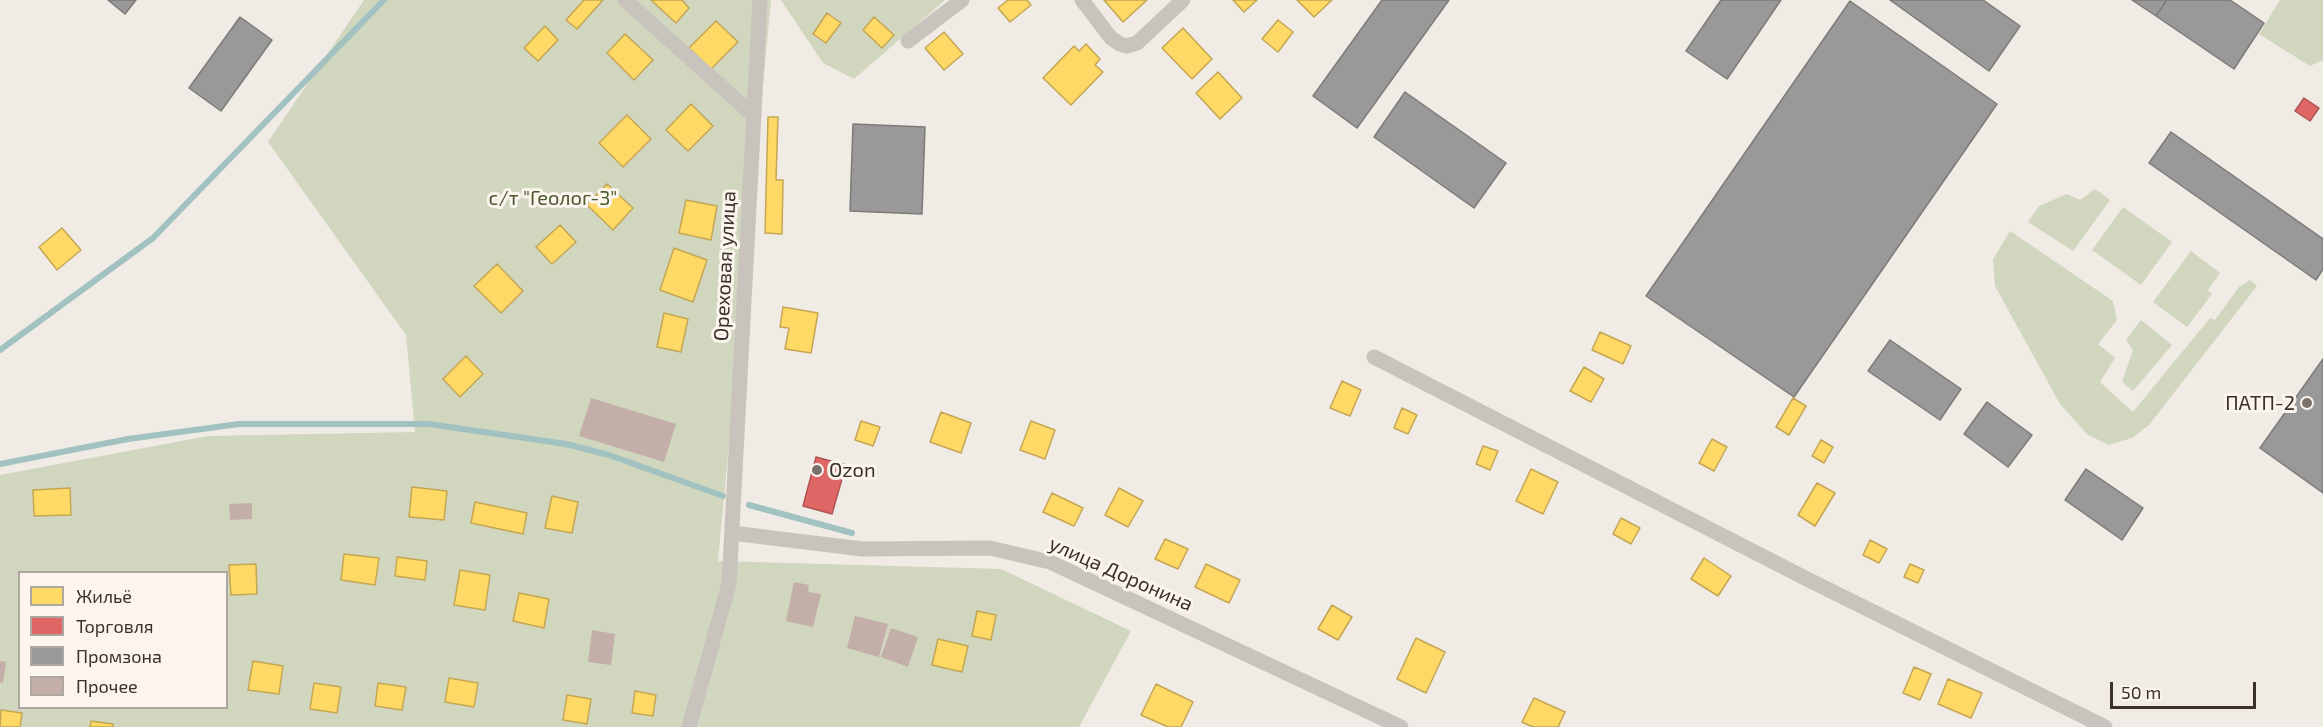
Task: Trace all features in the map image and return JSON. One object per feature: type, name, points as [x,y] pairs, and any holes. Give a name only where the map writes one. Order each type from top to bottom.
[{"type":"street","points":[[625,0],[754,116]]},
{"type":"street","name":"Ореховая улица","points":[[689,727],[729,584],[760,0]]},
{"type":"street","points":[[908,40],[962,0]]},
{"type":"street","points":[[1083,0],[1111,38],[1127,46],[1137,43],[1183,0]]},
{"type":"street","points":[[1374,357],[1805,578],[2105,727]]},
{"type":"street","name":"улица Доронина","points":[[732,533],[862,549],[990,548],[1050,562],[1401,727]]},
{"type":"green space","name":"с/т \"Геолог-3\"","points":[[364,0],[771,0],[718,561],[1001,569],[1131,631],[1079,727],[0,727],[0,475],[208,436],[415,432],[406,335],[268,142]]},
{"type":"green space","points":[[781,0],[945,0],[854,79],[823,63]]},
{"type":"green space","points":[[2280,0],[2323,0],[2323,60],[2310,66],[2259,34]]},
{"type":"green space","points":[[2095,189],[2110,200],[2073,251],[2028,222],[2039,206],[2067,194],[2080,200]]},
{"type":"green space","points":[[2123,207],[2172,242],[2141,285],[2092,250]]},
{"type":"green space","points":[[2010,231],[2113,301],[2117,320],[2098,344],[2115,358],[2100,382],[2133,412],[2210,318],[2215,320],[2239,287],[2250,280],[2257,286],[2149,425],[2132,438],[2109,445],[2088,435],[2060,404],[1995,286],[1993,259]]},
{"type":"green space","points":[[2191,251],[2220,273],[2208,290],[2212,294],[2187,327],[2153,302]]},
{"type":"green space","points":[[2141,320],[2172,345],[2133,391],[2122,382],[2133,350],[2126,340]]},
{"type":"building: Жильё","points":[[584,0],[603,0],[577,29],[566,20]]},
{"type":"building: Жильё","points":[[651,0],[682,0],[689,8],[676,23]]},
{"type":"building: Жильё","points":[[1008,0],[1027,0],[1031,5],[1010,22],[998,8]]},
{"type":"building: Жильё","points":[[1104,0],[1147,0],[1123,22]]},
{"type":"building: Жильё","points":[[1233,0],[1257,0],[1244,12]]},
{"type":"building: Жильё","points":[[1297,0],[1332,0],[1314,17]]},
{"type":"building: Жильё","points":[[827,13],[841,23],[826,43],[813,34]]},
{"type":"building: Жильё","points":[[874,17],[894,35],[882,48],[863,30]]},
{"type":"building: Жильё","points":[[1278,20],[1293,32],[1278,52],[1262,39]]},
{"type":"building: Жильё","points":[[716,21],[738,42],[711,69],[689,48]]},
{"type":"building: Жильё","points":[[545,26],[558,40],[538,61],[524,48]]},
{"type":"building: Жильё","points":[[1183,28],[1212,59],[1192,79],[1162,48]]},
{"type":"building: Жильё","points":[[944,32],[963,54],[944,70],[925,48]]},
{"type":"building: Жильё","points":[[625,34],[653,60],[634,80],[607,53]]},
{"type":"building: Жильё","points":[[1086,44],[1100,59],[1095,65],[1103,72],[1071,105],[1043,78],[1074,46],[1079,51]]},
{"type":"building: Жильё","points":[[1218,72],[1242,98],[1220,119],[1196,93]]},
{"type":"building: Жильё","points":[[691,104],[713,126],[688,151],[666,130]]},
{"type":"building: Жильё","points":[[627,115],[651,139],[623,167],[599,143]]},
{"type":"building: Жильё","points":[[768,117],[778,117],[776,180],[783,180],[782,234],[765,233]]},
{"type":"building: Жильё","points":[[607,184],[633,208],[613,230],[587,205]]},
{"type":"building: Жильё","points":[[686,200],[717,206],[711,240],[679,233]]},
{"type":"building: Жильё","points":[[560,225],[576,242],[552,264],[536,247]]},
{"type":"building: Жильё","points":[[62,228],[81,250],[57,270],[39,247]]},
{"type":"building: Жильё","points":[[674,248],[707,260],[693,302],[660,290]]},
{"type":"building: Жильё","points":[[497,264],[523,291],[501,313],[474,286]]},
{"type":"building: Жильё","points":[[783,307],[818,313],[811,353],[785,349],[789,328],[780,327]]},
{"type":"building: Жильё","points":[[664,313],[688,319],[681,352],[657,347]]},
{"type":"building: Жильё","points":[[1600,332],[1631,346],[1623,364],[1592,350]]},
{"type":"building: Жильё","points":[[466,356],[483,374],[460,397],[443,379]]},
{"type":"building: Жильё","points":[[1584,367],[1604,379],[1591,402],[1570,391]]},
{"type":"building: Жильё","points":[[1342,381],[1361,390],[1350,416],[1330,408]]},
{"type":"building: Жильё","points":[[1793,398],[1806,406],[1789,435],[1776,427]]},
{"type":"building: Жильё","points":[[1402,408],[1417,415],[1408,434],[1394,428]]},
{"type":"building: Жильё","points":[[941,412],[971,423],[961,453],[930,442]]},
{"type":"building: Жильё","points":[[861,421],[880,427],[873,446],[855,440]]},
{"type":"building: Жильё","points":[[1031,421],[1055,430],[1045,459],[1020,450]]},
{"type":"building: Жильё","points":[[1712,439],[1727,447],[1714,471],[1699,463]]},
{"type":"building: Жильё","points":[[1821,440],[1833,447],[1824,463],[1812,456]]},
{"type":"building: Жильё","points":[[1483,446],[1498,451],[1490,470],[1476,464]]},
{"type":"building: Жильё","points":[[1531,469],[1558,482],[1543,514],[1516,501]]},
{"type":"building: Жильё","points":[[1817,483],[1835,493],[1815,526],[1798,515]]},
{"type":"building: Жильё","points":[[412,487],[447,491],[444,520],[409,517]]},
{"type":"building: Жильё","points":[[70,488],[71,515],[34,516],[33,490]]},
{"type":"building: Жильё","points":[[1119,488],[1143,501],[1128,527],[1105,515]]},
{"type":"building: Жильё","points":[[1052,493],[1083,508],[1074,526],[1043,512]]},
{"type":"building: Жильё","points":[[552,496],[578,502],[572,533],[545,528]]},
{"type":"building: Жильё","points":[[475,502],[527,513],[523,534],[471,523]]},
{"type":"building: Жильё","points":[[1621,518],[1640,528],[1631,544],[1613,534]]},
{"type":"building: Жильё","points":[[1165,539],[1188,549],[1178,569],[1155,559]]},
{"type":"building: Жильё","points":[[1870,540],[1887,549],[1879,563],[1863,555]]},
{"type":"building: Жильё","points":[[344,554],[379,558],[375,585],[341,580]]},
{"type":"building: Жильё","points":[[397,557],[427,561],[425,580],[395,576]]},
{"type":"building: Жильё","points":[[1704,558],[1731,576],[1718,596],[1691,579]]},
{"type":"building: Жильё","points":[[256,564],[257,594],[231,595],[229,565]]},
{"type":"building: Жильё","points":[[1206,564],[1240,580],[1229,603],[1195,587]]},
{"type":"building: Жильё","points":[[1910,564],[1924,570],[1918,583],[1904,577]]},
{"type":"building: Жильё","points":[[460,570],[490,575],[485,610],[454,605]]},
{"type":"building: Жильё","points":[[519,593],[549,599],[544,628],[513,621]]},
{"type":"building: Жильё","points":[[1332,605],[1352,617],[1338,640],[1318,629]]},
{"type":"building: Жильё","points":[[977,611],[996,615],[991,640],[972,636]]},
{"type":"building: Жильё","points":[[1416,638],[1445,652],[1426,693],[1397,679]]},
{"type":"building: Жильё","points":[[938,639],[968,646],[962,672],[932,665]]},
{"type":"building: Жильё","points":[[253,661],[283,666],[279,694],[248,690]]},
{"type":"building: Жильё","points":[[1914,667],[1931,674],[1920,700],[1903,693]]},
{"type":"building: Жильё","points":[[449,678],[478,683],[474,707],[445,702]]},
{"type":"building: Жильё","points":[[1948,679],[1982,693],[1971,718],[1938,704]]},
{"type":"building: Жильё","points":[[314,683],[341,687],[337,713],[310,709]]},
{"type":"building: Жильё","points":[[378,683],[406,687],[402,710],[375,706]]},
{"type":"building: Жильё","points":[[1156,684],[1193,702],[1181,727],[1168,727],[1141,715]]},
{"type":"building: Жильё","points":[[635,691],[656,695],[653,716],[632,713]]},
{"type":"building: Жильё","points":[[567,695],[591,699],[587,724],[563,720]]},
{"type":"building: Жильё","points":[[1534,698],[1565,712],[1558,727],[1533,727],[1522,722]]},
{"type":"building: Жильё","points":[[1,710],[22,713],[20,727],[0,727]]},
{"type":"building: Жильё","points":[[91,721],[113,724],[113,727],[90,727]]},
{"type":"building: Торговля","points":[[2304,98],[2319,108],[2310,121],[2295,111]]},
{"type":"building: Торговля","points":[[816,457],[846,465],[832,514],[803,506]]},
{"type":"building: Промзона","points":[[108,0],[136,0],[125,14]]},
{"type":"building: Промзона","points":[[1382,0],[1449,0],[1357,128],[1313,96]]},
{"type":"building: Промзона","points":[[1721,0],[1781,0],[1727,79],[1686,51]]},
{"type":"building: Промзона","points":[[1890,0],[1983,0],[2020,26],[1989,71]]},
{"type":"building: Промзона","points":[[2132,0],[2167,0],[2156,16]]},
{"type":"building: Промзона","points":[[2167,0],[2230,0],[2264,23],[2234,69],[2156,16]]},
{"type":"building: Промзона","points":[[1850,1],[1997,104],[1794,397],[1646,296]]},
{"type":"building: Промзона","points":[[240,17],[272,40],[221,111],[189,88]]},
{"type":"building: Промзона","points":[[1405,92],[1506,163],[1474,208],[1374,137]]},
{"type":"building: Промзона","points":[[853,124],[925,127],[922,214],[850,211]]},
{"type":"building: Промзона","points":[[2171,132],[2323,239],[2323,269],[2316,280],[2149,163]]},
{"type":"building: Промзона","points":[[1890,340],[1961,389],[1940,420],[1868,371]]},
{"type":"building: Промзона","name":"ПАТП-2","points":[[2323,359],[2323,493],[2260,448]]},
{"type":"building: Промзона","points":[[1987,402],[2032,435],[2008,467],[1964,434]]},
{"type":"building: Промзона","points":[[2086,469],[2143,508],[2122,540],[2065,500]]},
{"type":"building: Прочее","points":[[591,398],[676,424],[664,462],[579,436]]},
{"type":"building: Прочее","points":[[252,503],[252,519],[230,520],[229,504]]},
{"type":"building: Прочее","points":[[794,582],[809,585],[808,592],[821,594],[813,627],[786,621]]},
{"type":"building: Прочее","points":[[855,616],[888,624],[879,657],[847,648]]},
{"type":"building: Прочее","points":[[891,628],[918,637],[908,667],[881,657]]},
{"type":"building: Прочее","points":[[592,630],[615,634],[611,665],[588,662]]},
{"type":"building: Прочее","points":[[0,661],[6,662],[3,683],[0,682]]},
{"type":"waterway","points":[[0,350],[153,238],[384,0]]},
{"type":"waterway","points":[[0,464],[128,439],[239,424],[429,424],[566,444],[609,455],[723,496]]},
{"type":"waterway","points":[[749,505],[852,533]]},
{"type":"place","name":"ПАТП-2","points":[[2307,403]]},
{"type":"place","name":"Ozon","points":[[817,470]]}]
